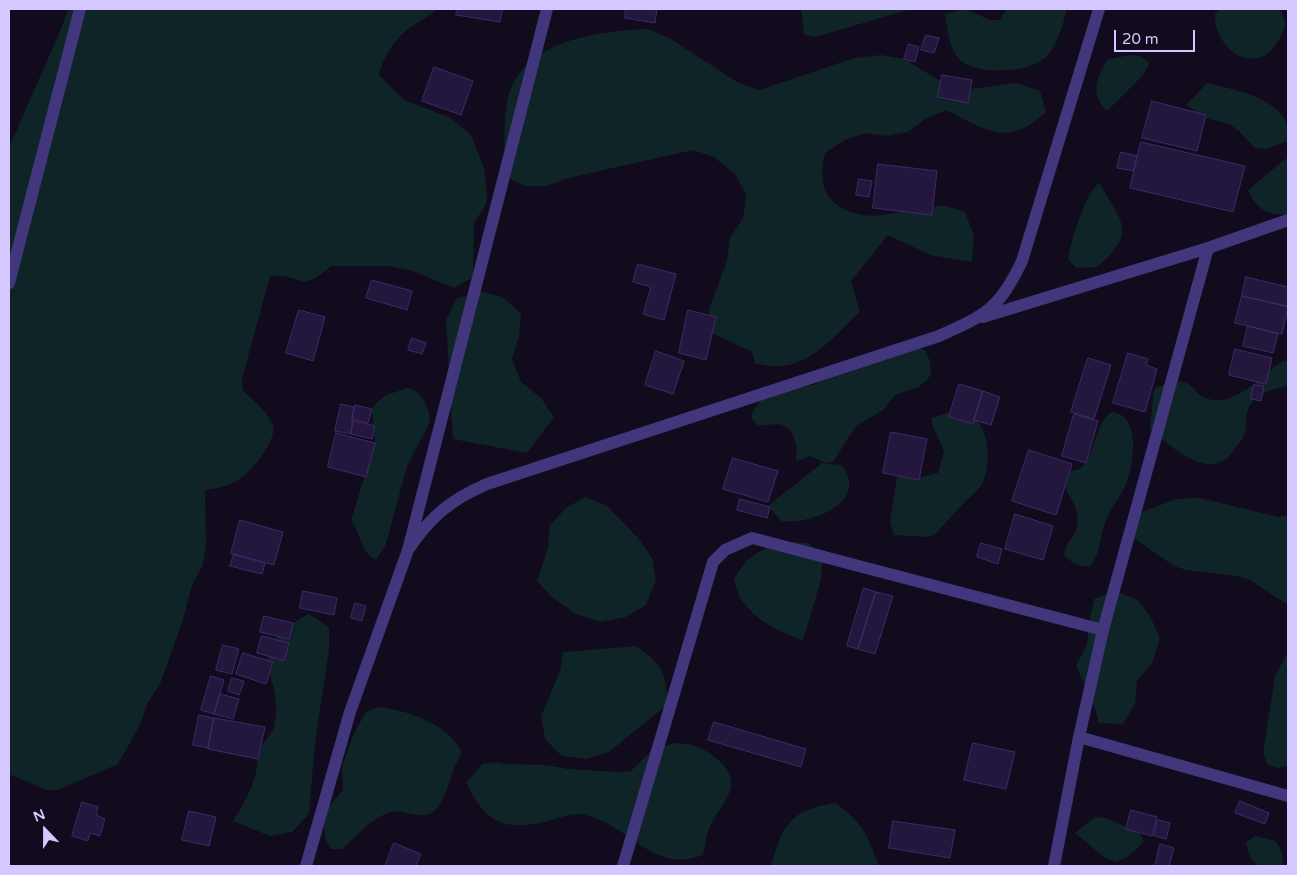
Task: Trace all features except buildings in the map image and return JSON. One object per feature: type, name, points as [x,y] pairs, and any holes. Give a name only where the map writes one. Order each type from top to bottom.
[{"type":"street","points":[[9,283],[80,9]]},
{"type":"street","points":[[306,866],[350,712],[408,550],[548,9]]},
{"type":"street","points":[[976,319],[998,302],[1011,285],[1022,261],[1099,9]]},
{"type":"street","points":[[408,550],[429,521],[448,504],[487,484],[939,336],[976,319],[1208,248],[1288,220]]},
{"type":"street","points":[[1054,866],[1079,737],[1103,630],[1208,248]]},
{"type":"street","points":[[623,866],[713,562],[726,550],[752,538],[1103,630]]},
{"type":"street","points":[[1079,737],[1288,796]]},
{"type":"green space","points":[[68,9],[437,9],[405,31],[395,42],[387,55],[379,75],[404,100],[451,118],[471,135],[484,168],[487,192],[486,204],[474,223],[473,277],[454,288],[413,271],[389,266],[331,266],[320,275],[306,281],[290,277],[270,276],[242,379],[243,390],[264,411],[271,421],[273,433],[271,441],[254,466],[241,479],[224,486],[205,490],[206,544],[203,565],[192,585],[183,620],[160,684],[148,702],[140,725],[118,764],[58,790],[46,790],[9,774],[9,148]]},
{"type":"green space","points":[[801,9],[911,9],[815,37],[804,35]]},
{"type":"green space","points":[[966,9],[990,20],[1000,20],[1006,9],[1067,9],[1055,44],[1048,55],[1041,61],[1019,69],[995,70],[972,67],[964,63],[955,54],[948,34],[945,14]]},
{"type":"green space","points":[[1220,9],[1280,9],[1286,25],[1278,41],[1267,54],[1257,58],[1247,58],[1238,55],[1230,49],[1218,33],[1215,14]]},
{"type":"green space","points":[[648,29],[671,39],[737,82],[759,90],[854,58],[881,55],[904,59],[945,84],[970,89],[1016,83],[1040,91],[1046,112],[1020,130],[997,132],[973,124],[946,110],[925,119],[908,132],[886,136],[865,133],[845,140],[825,153],[822,175],[824,187],[827,194],[837,205],[849,211],[861,215],[874,216],[942,206],[965,212],[974,236],[972,262],[930,255],[888,235],[851,281],[860,312],[837,335],[814,354],[801,361],[787,365],[772,366],[755,363],[752,352],[706,330],[710,306],[727,261],[730,238],[743,218],[746,195],[735,174],[714,157],[693,150],[568,178],[547,186],[525,186],[504,176],[507,103],[514,82],[526,66],[543,53],[583,37],[627,30]]},
{"type":"green space","points":[[1129,55],[1140,56],[1150,63],[1143,75],[1107,111],[1098,99],[1096,86],[1100,73],[1107,60]]},
{"type":"green space","points":[[1207,83],[1249,94],[1269,104],[1286,120],[1287,141],[1267,149],[1255,148],[1239,131],[1229,124],[1205,118],[1186,105]]},
{"type":"green space","points":[[1288,157],[1288,214],[1274,214],[1258,206],[1248,190]]},
{"type":"green space","points":[[1099,182],[1119,217],[1122,235],[1118,245],[1097,267],[1076,268],[1068,259],[1072,240],[1088,198]]},
{"type":"green space","points":[[479,291],[503,297],[521,314],[519,336],[512,359],[521,382],[541,398],[554,417],[527,453],[453,439],[446,320],[456,299]]},
{"type":"green space","points":[[920,348],[925,350],[930,361],[931,373],[928,379],[918,387],[895,395],[883,410],[856,426],[833,462],[826,463],[810,456],[796,461],[795,440],[787,427],[779,424],[757,425],[752,419],[751,414],[763,397],[815,384],[849,369]]},
{"type":"green space","points":[[1284,361],[1288,361],[1288,386],[1265,393],[1250,404],[1247,412],[1246,429],[1242,440],[1225,460],[1214,464],[1203,464],[1192,460],[1150,430],[1154,389],[1179,381],[1191,386],[1208,399],[1219,400],[1229,398],[1246,390]]},
{"type":"green space","points":[[407,388],[421,396],[428,411],[430,422],[407,466],[386,544],[376,560],[367,552],[351,520],[375,443],[372,408],[384,396]]},
{"type":"green space","points":[[1112,412],[1122,415],[1128,422],[1132,432],[1133,455],[1131,467],[1125,486],[1106,520],[1094,562],[1090,567],[1083,566],[1076,564],[1064,555],[1078,524],[1075,506],[1065,486],[1065,472],[1077,470],[1083,466],[1091,452],[1101,425]]},
{"type":"green space","points":[[948,413],[971,417],[981,427],[987,452],[985,478],[976,492],[935,534],[929,537],[894,535],[890,522],[897,476],[922,477],[938,473],[944,451],[932,424],[932,418]]},
{"type":"green space","points":[[822,463],[842,465],[849,478],[848,490],[843,500],[833,509],[820,515],[807,519],[781,521],[768,506]]},
{"type":"green space","points":[[585,497],[606,505],[639,539],[652,558],[656,580],[646,605],[626,617],[601,622],[576,614],[553,598],[537,581],[548,548],[550,525],[566,508]]},
{"type":"green space","points":[[1200,498],[1278,517],[1288,515],[1288,605],[1250,580],[1237,576],[1186,570],[1174,566],[1132,537],[1132,516],[1176,499]]},
{"type":"green space","points":[[786,542],[808,543],[823,558],[821,580],[803,640],[778,630],[755,615],[741,600],[734,580],[749,558],[761,551]]},
{"type":"green space","points":[[1115,591],[1138,600],[1151,618],[1160,639],[1152,663],[1137,681],[1135,704],[1123,724],[1099,723],[1095,709],[1076,666],[1087,645],[1094,599]]},
{"type":"green space","points":[[309,614],[329,627],[329,650],[315,743],[309,814],[292,832],[270,836],[233,821],[252,786],[261,747],[274,727],[275,692],[268,665],[268,653],[273,641],[286,628]]},
{"type":"green space","points":[[564,646],[564,652],[636,646],[652,658],[661,669],[666,684],[668,704],[609,752],[587,759],[562,756],[545,739],[541,716],[560,671]]},
{"type":"green space","points":[[1288,652],[1288,766],[1277,768],[1267,764],[1263,753],[1275,676]]},
{"type":"green space","points":[[378,707],[414,715],[438,727],[457,743],[462,753],[444,797],[431,813],[426,815],[398,812],[385,814],[372,822],[342,849],[331,849],[325,838],[323,814],[343,790],[342,766],[354,733],[366,712]]},
{"type":"green space","points":[[674,743],[699,747],[713,756],[724,766],[730,775],[731,784],[725,802],[708,832],[703,855],[685,859],[669,858],[655,854],[601,820],[581,814],[573,814],[536,824],[510,825],[499,822],[481,808],[466,782],[483,764],[496,762],[546,765],[568,769],[631,771],[650,752]]},
{"type":"green space","points":[[835,803],[859,824],[879,866],[771,866],[780,839],[791,821],[808,810]]},
{"type":"green space","points":[[1095,817],[1106,818],[1139,832],[1144,842],[1127,857],[1116,862],[1105,858],[1075,833]]},
{"type":"green space","points":[[1255,836],[1276,841],[1281,851],[1283,866],[1257,866],[1249,855],[1246,843]]}]
